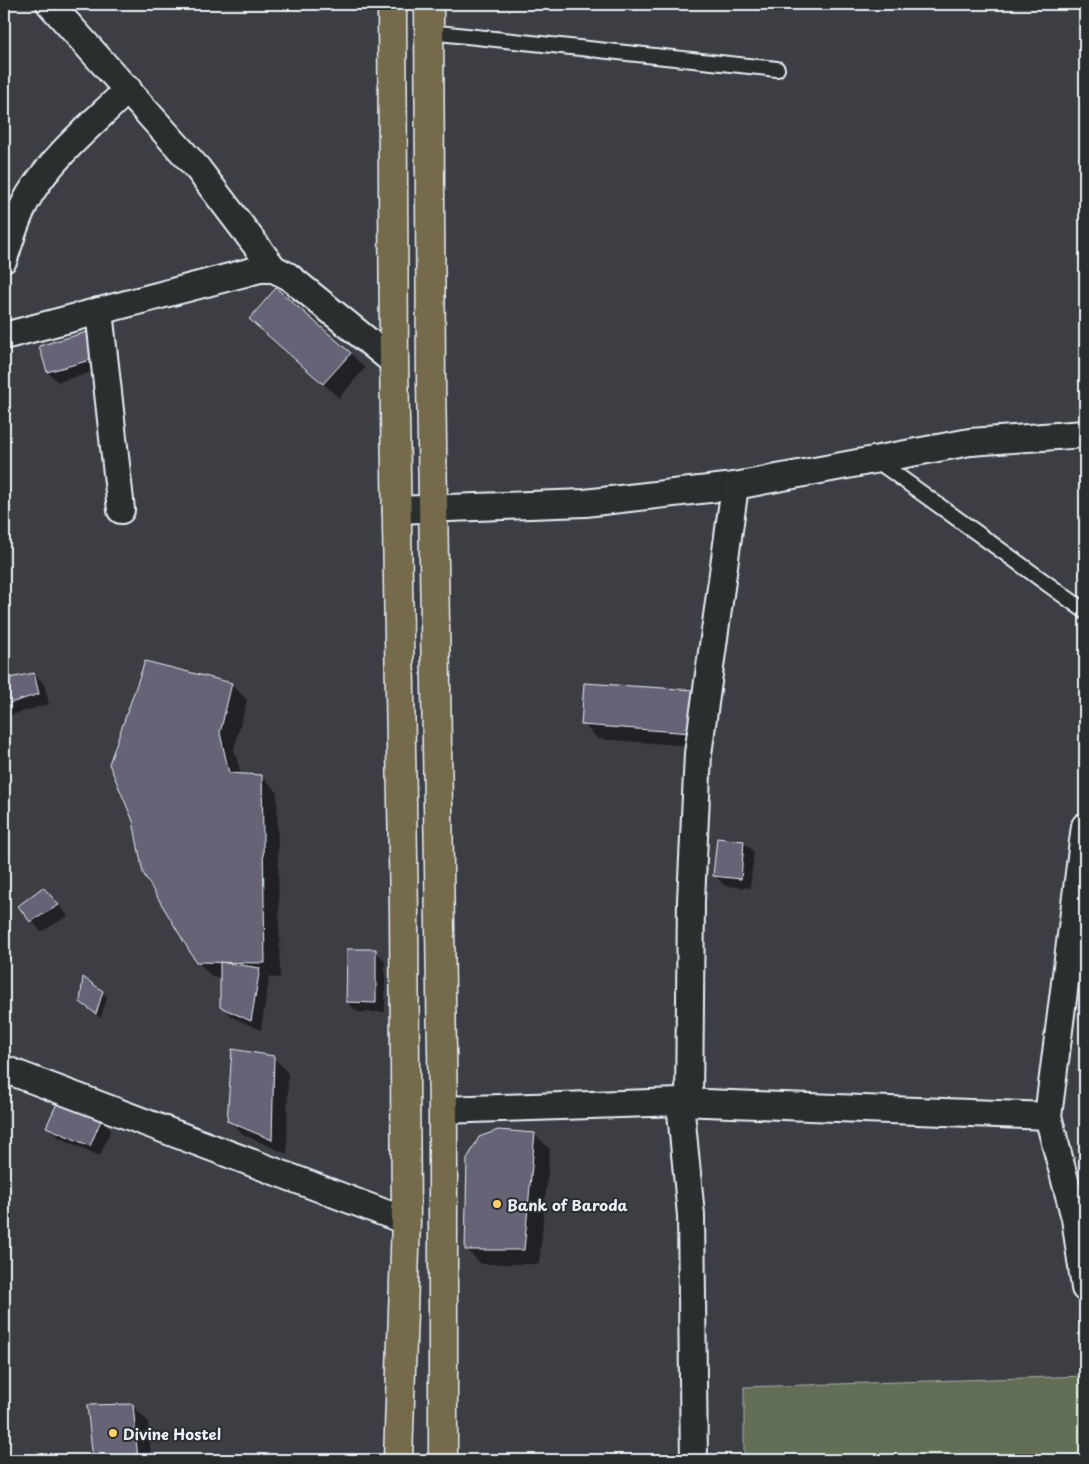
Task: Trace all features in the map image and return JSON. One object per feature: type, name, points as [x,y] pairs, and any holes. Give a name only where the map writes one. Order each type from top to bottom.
[{"type":"main road","points":[[392,4],[394,362],[404,911],[406,1221],[398,1460]]},
{"type":"main road","points":[[429,4],[430,370],[434,509],[443,1110],[443,1460]]},
{"type":"street","points":[[50,4],[198,169],[274,270]]},
{"type":"street","points":[[4,259],[18,218],[30,194],[52,166],[128,89]]},
{"type":"street","points":[[4,336],[260,269],[274,270],[288,276],[394,362]]},
{"type":"street","points":[[99,311],[121,510]]},
{"type":"street","points":[[396,510],[585,502],[735,486],[970,442],[1085,434]]},
{"type":"street","points":[[694,1460],[691,1215],[685,1102],[691,900],[698,754],[735,486]]},
{"type":"street","points":[[1085,826],[1048,1116],[1075,1218],[1085,1288]]},
{"type":"street","points":[[4,1069],[406,1221]]},
{"type":"street","points":[[443,1110],[685,1102],[1048,1116]]},
{"type":"lane","points":[[429,32],[777,69]]},
{"type":"lane","points":[[876,460],[1085,611]]},
{"type":"green space","points":[[1085,1376],[1085,1460],[744,1460],[744,1387]]},
{"type":"building","points":[[276,288],[351,353],[323,384],[249,319]]},
{"type":"building","points":[[87,332],[94,359],[47,372],[39,346]]},
{"type":"building","points":[[145,661],[232,683],[220,733],[229,773],[262,775],[265,963],[196,962],[143,873],[133,821],[109,764]]},
{"type":"building","points":[[34,673],[39,694],[4,705],[4,679]]},
{"type":"building","points":[[584,683],[695,690],[692,733],[581,725]]},
{"type":"building","points":[[717,838],[744,841],[741,879],[713,876]]},
{"type":"building","points":[[43,887],[59,905],[30,922],[18,906]]},
{"type":"building","points":[[347,949],[376,949],[376,1003],[346,1002]]},
{"type":"building","points":[[220,962],[260,968],[251,1021],[220,1007]]},
{"type":"building","points":[[83,977],[103,991],[96,1014],[80,1002]]},
{"type":"building","points":[[232,1049],[274,1056],[272,1140],[227,1121]]},
{"type":"building","points":[[59,1099],[102,1118],[90,1146],[46,1127]]},
{"type":"building","name":"Bank of Baroda","points":[[498,1130],[535,1133],[524,1250],[465,1250],[467,1159],[479,1137]]},
{"type":"building","name":"Divine Hostel","points":[[133,1404],[138,1460],[93,1460],[87,1405]]},
{"type":"place","name":"Bank of Baroda","points":[[497,1204]]},
{"type":"place","name":"Divine Hostel","points":[[113,1433]]}]
